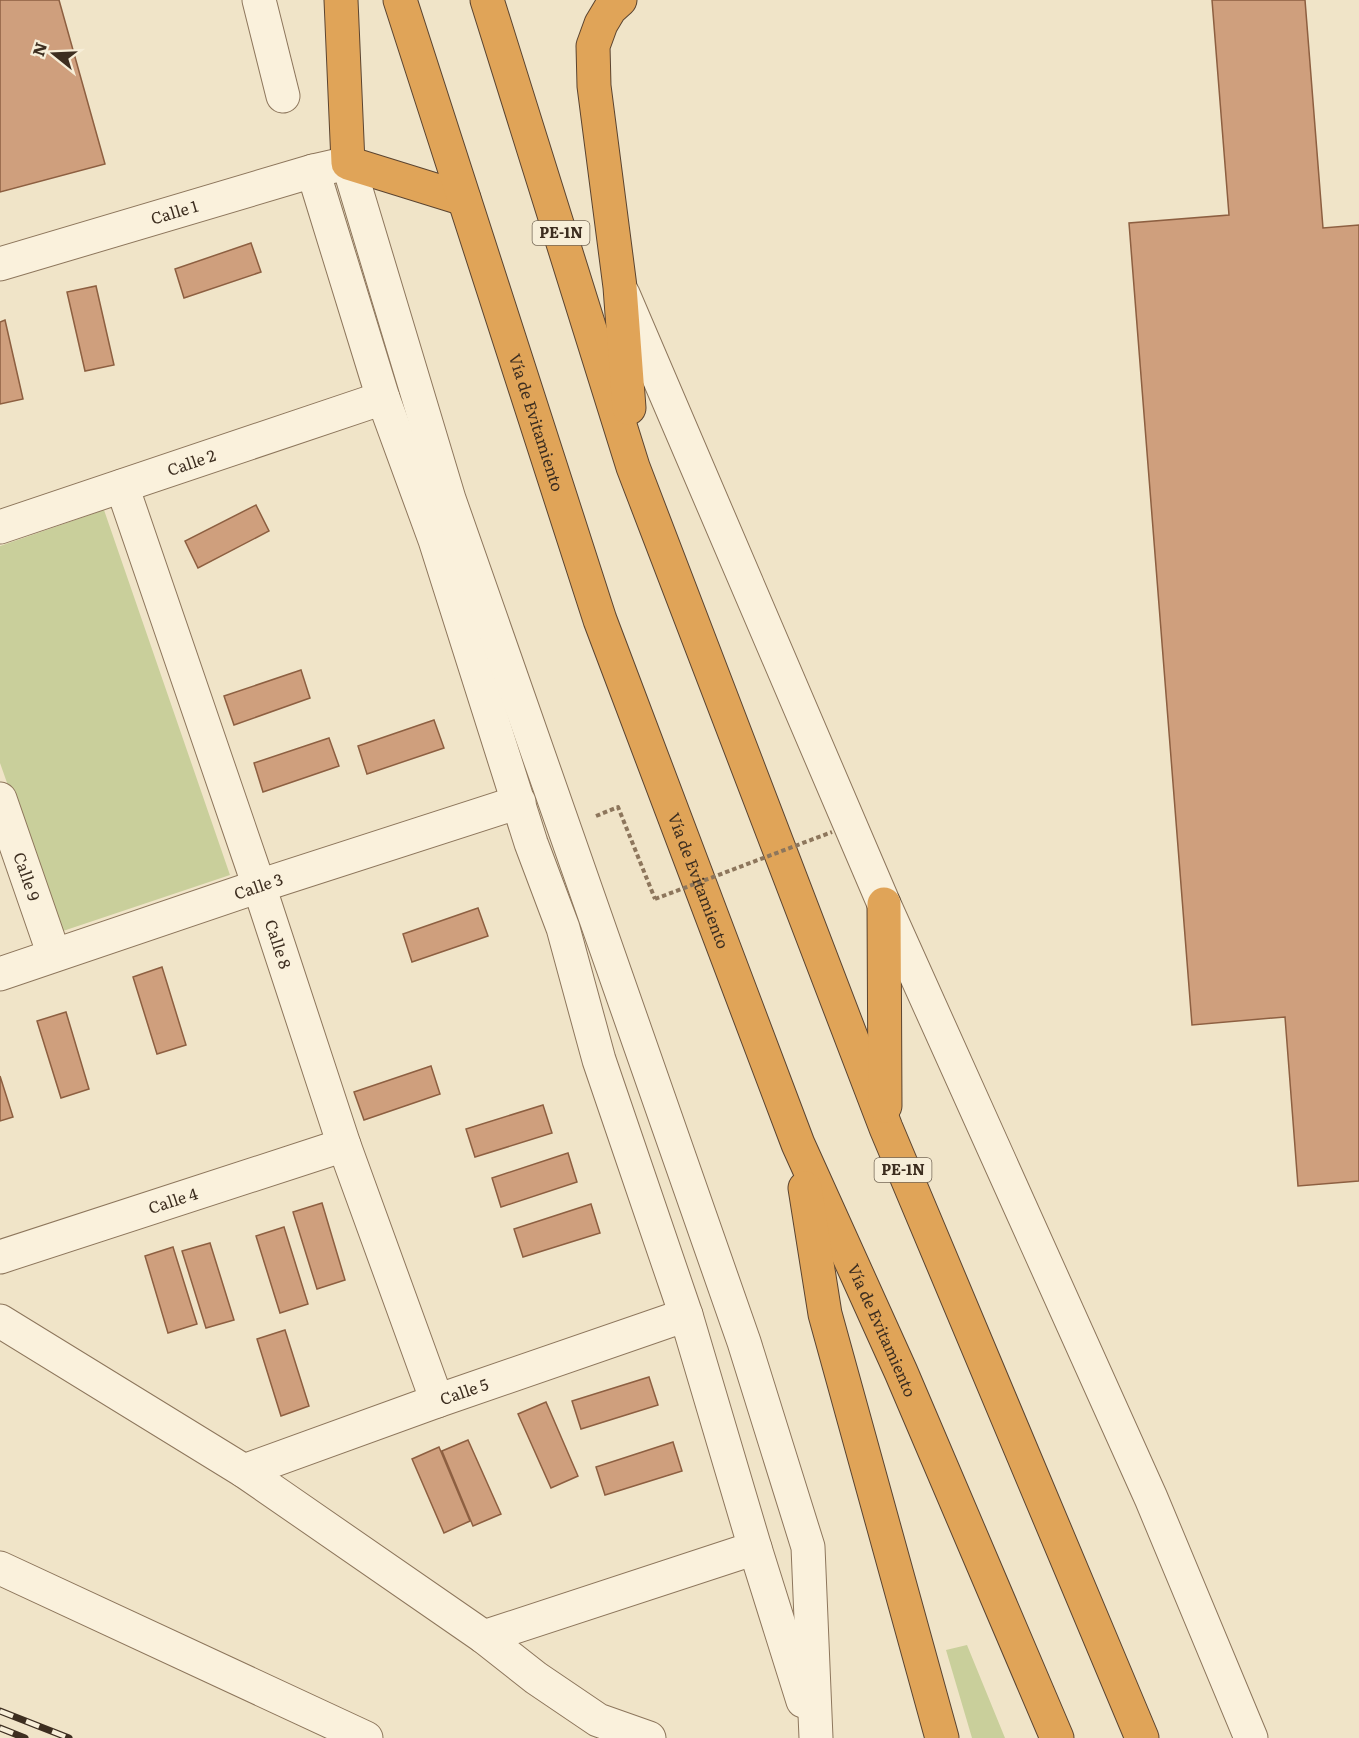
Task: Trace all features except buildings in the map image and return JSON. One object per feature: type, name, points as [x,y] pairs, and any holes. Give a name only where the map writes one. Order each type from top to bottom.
[{"type":"highway","points":[[341,0],[348,163],[464,199]]},
{"type":"highway","name":"Vía de Evitamiento","points":[[400,0],[600,620],[798,1144],[901,1372],[1057,1738]]},
{"type":"highway","name":"PE-1N","points":[[487,0],[633,467],[885,1128],[1142,1738]]},
{"type":"highway","points":[[620,0],[610,9],[592,46],[594,86],[620,287],[633,467]]},
{"type":"highway","points":[[884,904],[885,1128]]},
{"type":"highway","points":[[798,1144],[825,1314],[942,1738]]},
{"type":"street","points":[[259,0],[283,96]]},
{"type":"street","points":[[348,163],[449,499],[744,1342],[808,1547],[816,1738]]},
{"type":"street","name":"Calle 1","points":[[0,264],[313,171],[348,163]]},
{"type":"street","points":[[313,171],[383,398],[435,540],[531,843],[562,928],[599,1060],[686,1315],[755,1548],[816,1738]]},
{"type":"street","points":[[620,287],[884,904],[1150,1498],[1251,1738]]},
{"type":"street","name":"Calle 2","points":[[0,527],[383,398]]},
{"type":"street","name":"Calle 8","points":[[122,486],[259,886],[344,1145],[437,1401]]},
{"type":"street","name":"Calle 9","points":[[0,799],[54,955]]},
{"type":"street","name":"Calle 3","points":[[0,974],[259,886],[519,802]]},
{"type":"street","name":"Calle 4","points":[[0,1257],[344,1145]]},
{"type":"street","name":"Calle 5","points":[[244,1471],[686,1315]]},
{"type":"street","points":[[0,1321],[244,1471],[484,1637],[536,1678],[598,1720],[649,1738]]},
{"type":"street","points":[[484,1637],[755,1548]]},
{"type":"street","points":[[0,1568],[366,1738]]},
{"type":"path","points":[[618,807],[655,899],[832,832]]},
{"type":"green space","points":[[104,510],[230,875],[60,932],[0,763],[0,546]]},
{"type":"green space","points":[[967,1645],[1005,1738],[972,1738],[946,1650]]},
{"type":"railway","points":[[0,1711],[69,1738]]},
{"type":"railway","points":[[0,1728],[25,1738]]}]
